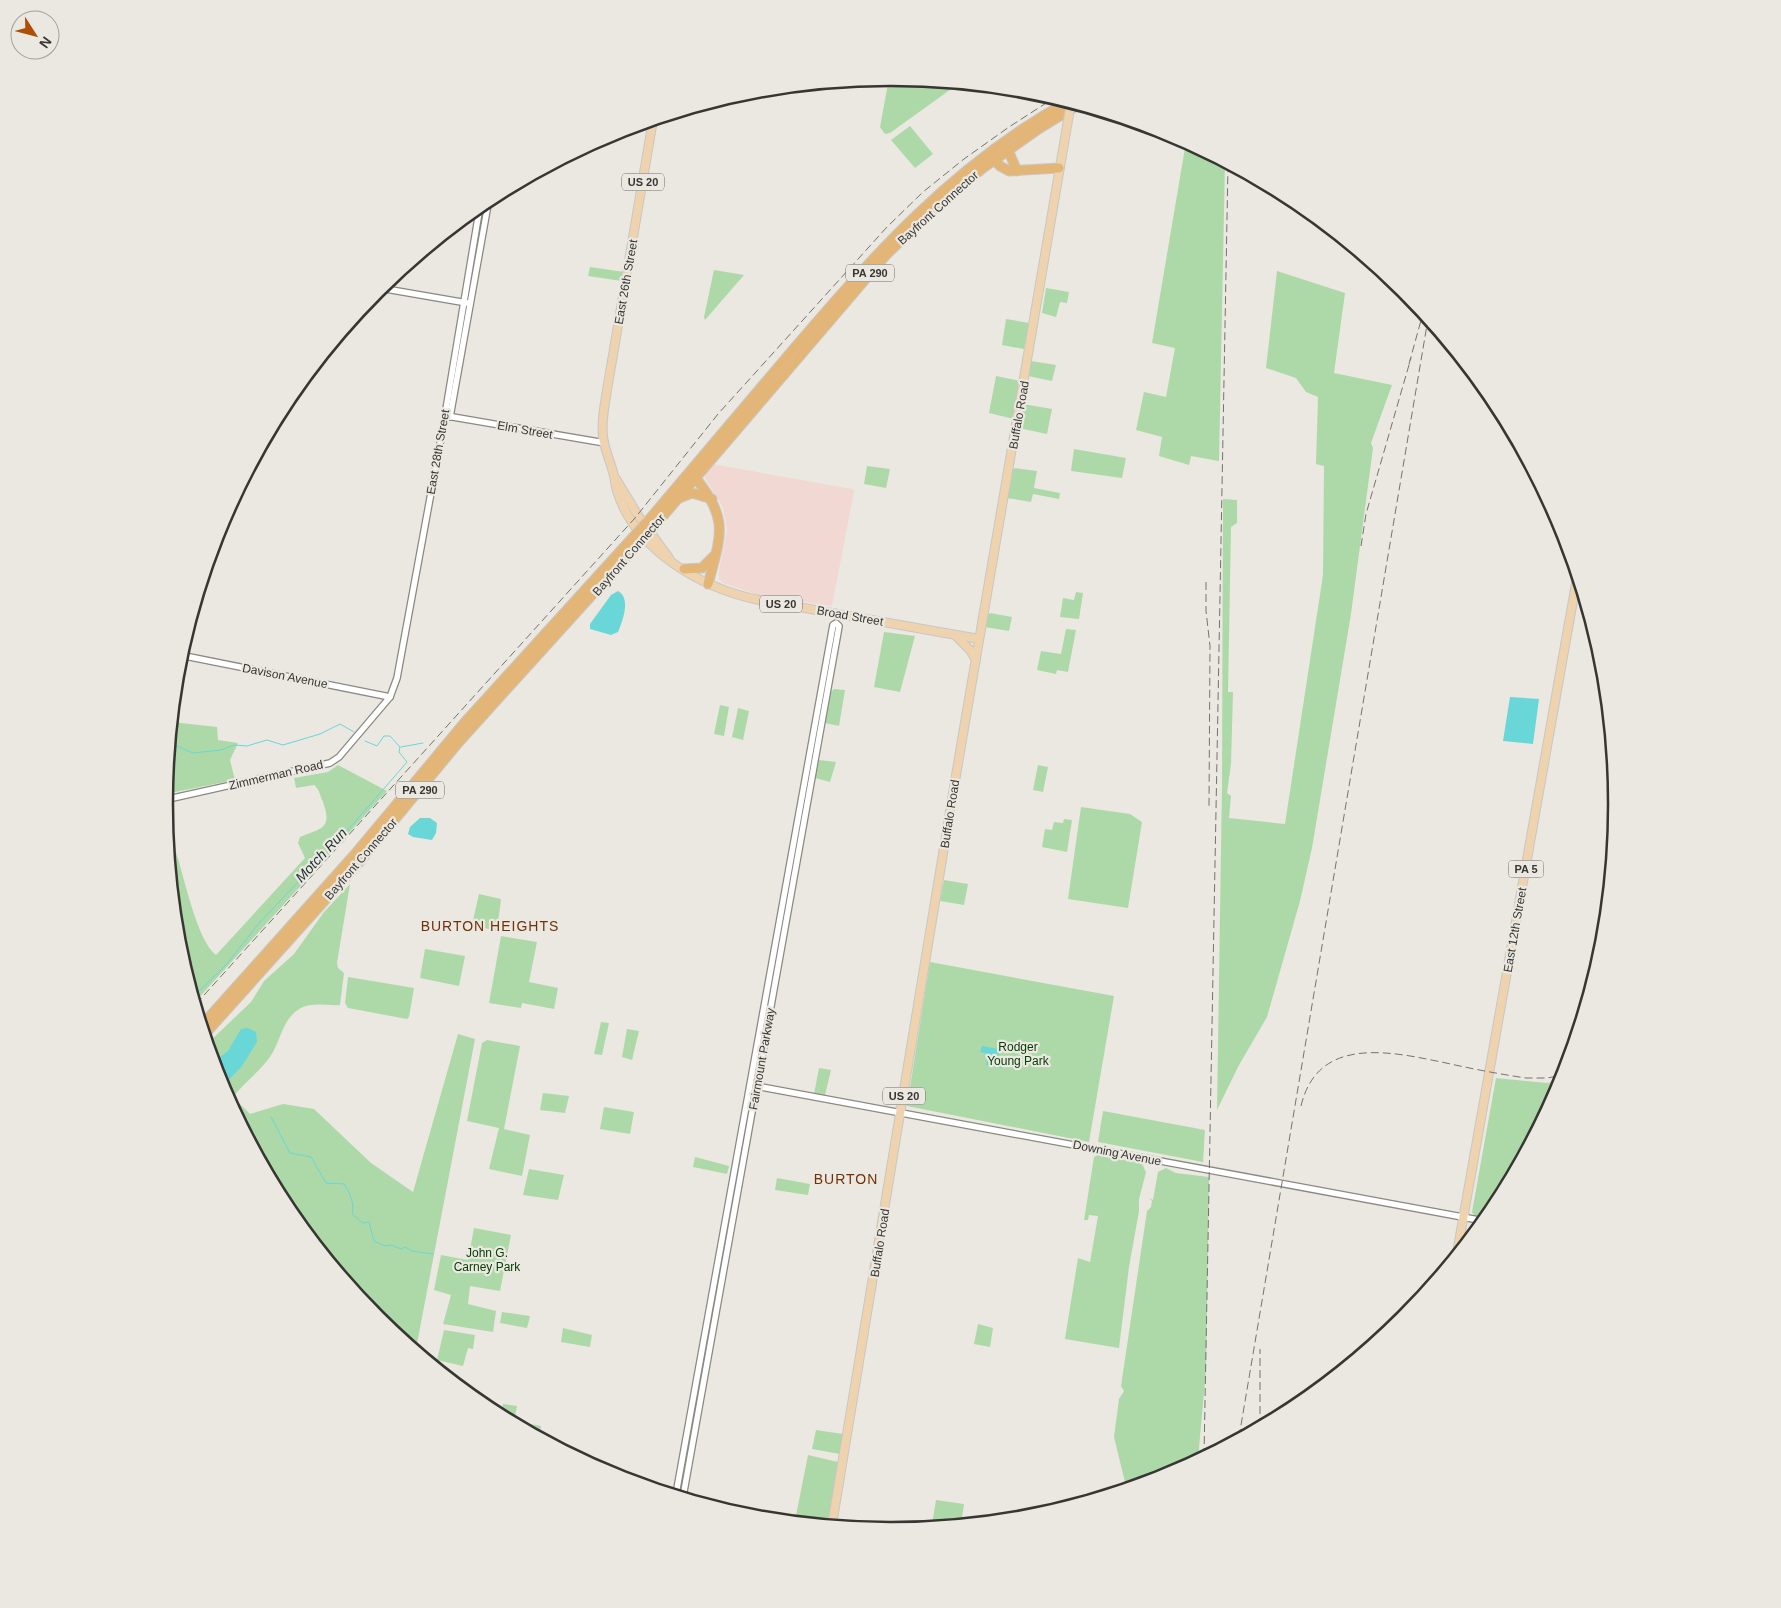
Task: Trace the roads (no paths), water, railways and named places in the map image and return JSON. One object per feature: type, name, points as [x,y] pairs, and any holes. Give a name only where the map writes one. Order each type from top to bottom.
[{"type":"highway","name":"Bayfront Connector","points":[[209,1029],[362,859],[459,742],[634,543],[879,250],[930,201],[1060,107]]},
{"type":"highway","name":"Bayfront Connector","points":[[991,157],[1008,150],[1071,110]]},
{"type":"highway","points":[[1008,150],[1017,171]]},
{"type":"highway","points":[[991,157],[1004,170],[1059,168]]},
{"type":"highway","name":"Bayfront Connector","points":[[653,520],[678,498],[693,474]]},
{"type":"highway","points":[[693,474],[712,499],[720,522],[717,552],[708,584]]},
{"type":"highway","points":[[678,498],[692,493],[712,499]]},
{"type":"highway","name":"Bayfront Connector","points":[[206,1020],[355,854],[465,722],[634,543]]},
{"type":"highway","points":[[684,569],[702,568],[717,552]]},
{"type":"main road","name":"Buffalo Road","points":[[833,1519],[979,639],[1037,311],[1070,110]]},
{"type":"main road","name":"East 26th Street","points":[[605,444],[602,434],[606,398],[652,127]]},
{"type":"main road","name":"Broad Street","points":[[605,444],[616,479],[618,494],[637,527],[659,553],[708,584],[749,598],[979,639]]},
{"type":"main road","name":"East 12th Street","points":[[1459,1242],[1575,589]]},
{"type":"main road","points":[[955,635],[976,660]]},
{"type":"street","name":"East 28th Street","points":[[390,697],[397,678],[471,304],[487,211]]},
{"type":"street","name":"East 28th Street","points":[[448,416],[463,302],[478,217]]},
{"type":"street","points":[[390,290],[471,304]]},
{"type":"street","name":"Elm Street","points":[[448,416],[605,444]]},
{"type":"street","name":"Fairmount Parkway","points":[[677,1489],[833,625],[836,623],[838,614]]},
{"type":"street","name":"Fairmount Parkway","points":[[685,1491],[838,632],[839,626],[836,623]]},
{"type":"street","name":"Davison Avenue","points":[[189,657],[390,697]]},
{"type":"street","name":"Zimmerman Road","points":[[173,798],[330,763],[339,757],[390,697]]},
{"type":"street","name":"Downing Avenue","points":[[750,1085],[1475,1219]]},
{"type":"water","points":[[618,591],[624,599],[625,610],[618,632],[611,635],[590,629],[590,624],[611,595]]},
{"type":"water","points":[[1510,697],[1539,699],[1533,744],[1503,741]]},
{"type":"water","points":[[420,818],[430,818],[437,823],[436,833],[432,840],[413,837],[408,834],[410,827]]},
{"type":"water","points":[[248,1028],[256,1032],[257,1042],[242,1066],[228,1081],[219,1057],[228,1051],[241,1029]]},
{"type":"water","points":[[982,1046],[999,1049],[998,1058],[1004,1060],[1002,1068],[986,1065],[988,1054],[980,1052]]},
{"type":"waterway","name":"Motch Run","points":[[175,745],[193,753],[221,750],[234,745],[247,746],[267,740],[283,745],[320,734],[340,724],[354,732]]},
{"type":"waterway","name":"Motch Run","points":[[198,992],[225,966],[260,922],[355,822],[407,762],[399,752],[400,747],[390,736],[384,736],[377,746],[365,741]]},
{"type":"waterway","points":[[401,747],[423,743]]},
{"type":"waterway","points":[[271,1117],[290,1153],[311,1157],[326,1183],[344,1184],[351,1199],[352,1214],[363,1223],[369,1222],[374,1241],[385,1246],[391,1245],[401,1249],[405,1247],[412,1251],[433,1254]]},
{"type":"railway","points":[[200,1000],[635,518],[718,414],[887,227],[923,192],[964,159],[1045,104]]},
{"type":"railway","points":[[1204,1450],[1228,171]]},
{"type":"railway","points":[[1409,364],[1421,321]]},
{"type":"railway","points":[[1240,1431],[1427,327]]},
{"type":"railway","points":[[1361,546],[1366,514],[1411,358]]},
{"type":"railway","points":[[1206,582],[1206,611],[1210,646],[1209,807]]},
{"type":"railway","points":[[1301,1106],[1310,1083],[1323,1067],[1340,1058],[1360,1053],[1403,1055],[1526,1078],[1555,1077]]},
{"type":"railway","points":[[1260,1349],[1260,1419]]},
{"type":"district","name":"BURTON HEIGHTS","points":[[490,926]]},
{"type":"district","name":"BURTON","points":[[846,1179]]},
{"type":"park label","name":"Rodger Young Park","points":[[1018,1054]]},
{"type":"park label","name":"John G. Carney Park","points":[[487,1260]]}]
